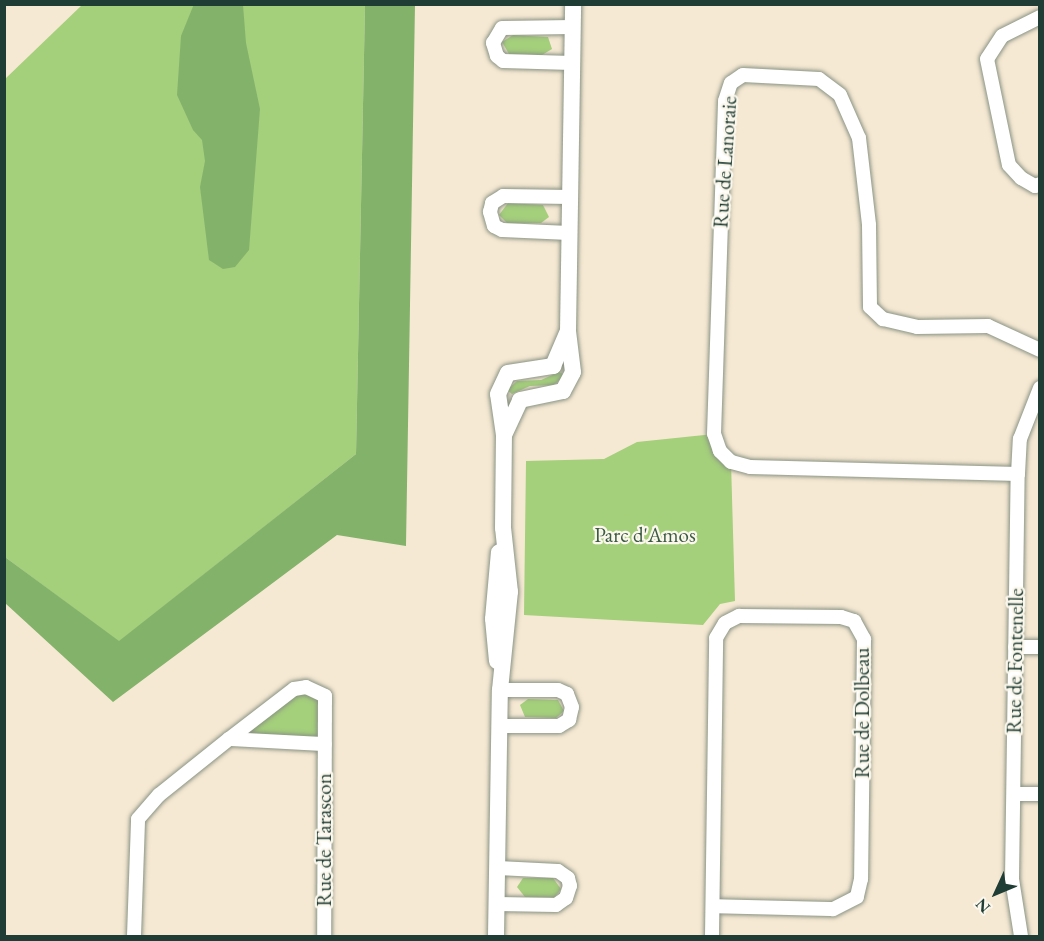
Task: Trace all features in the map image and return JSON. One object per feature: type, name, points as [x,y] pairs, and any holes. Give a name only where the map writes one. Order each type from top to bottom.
[{"type":"street","points":[[504,435],[520,400],[528,395],[558,393],[570,383],[574,361],[568,331],[573,4]]},
{"type":"street","points":[[1040,17],[1002,36],[987,59],[1009,165],[1022,178],[1035,186],[1040,183]]},
{"type":"street","points":[[572,27],[502,28],[493,43],[497,56],[503,61],[572,63]]},
{"type":"street","name":"Rue de Lanoraie","points":[[1018,474],[750,467],[731,462],[720,451],[714,434],[725,101],[731,83],[743,75],[819,79],[840,95],[859,138],[869,225],[870,307],[883,319],[917,327],[988,326],[1040,350]]},
{"type":"street","points":[[569,233],[502,230],[495,226],[490,212],[492,203],[503,196],[570,196]]},
{"type":"street","points":[[496,936],[500,690],[493,619],[503,528],[504,435],[497,406],[502,380],[512,372],[550,368],[568,331]]},
{"type":"street","name":"Rue de Fontenelle","points":[[1021,936],[1012,879],[1018,474],[1020,439],[1040,387]]},
{"type":"street","name":"Rue de Dolbeau","points":[[712,936],[716,638],[725,623],[739,616],[842,617],[854,621],[864,639],[861,879],[856,897],[833,909],[713,906]]},
{"type":"street","points":[[1015,647],[1040,647]]},
{"type":"street","name":"Rue de Tarascon","points":[[134,936],[138,819],[159,795],[229,738],[294,689],[306,687],[325,696],[324,936]]},
{"type":"street","points":[[499,726],[559,726],[569,720],[572,707],[567,694],[558,690],[500,690]]},
{"type":"street","name":"Rue de Tarascon","points":[[229,738],[325,744]]},
{"type":"street","points":[[1014,794],[1040,794]]},
{"type":"street","points":[[497,904],[556,905],[566,898],[570,886],[568,878],[558,871],[498,868]]},
{"type":"green space","points":[[194,4],[243,5],[246,43],[260,109],[249,250],[235,267],[223,269],[209,260],[200,187],[205,161],[202,140],[193,130],[177,95],[181,36]]},
{"type":"green space","points":[[82,5],[365,5],[356,454],[119,642],[5,557],[5,79]]},
{"type":"green space","points":[[365,5],[415,5],[406,546],[337,535],[113,702],[5,603],[5,557],[119,641],[356,454]]},
{"type":"green space","points":[[513,35],[548,37],[552,49],[542,55],[509,54],[502,42]]},
{"type":"green space","points":[[508,203],[543,205],[549,217],[541,223],[507,223],[499,215]]},
{"type":"green space","points":[[559,372],[565,375],[554,385],[530,386],[512,394],[507,390],[517,381],[541,380]]},
{"type":"green space","name":"Parc d'Amos","points":[[714,434],[731,462],[735,601],[720,604],[703,625],[524,615],[526,461],[604,459],[637,442]]},
{"type":"green space","points":[[294,689],[325,696],[325,744],[229,739]]},
{"type":"green space","points":[[528,699],[558,700],[564,711],[556,718],[525,717],[520,705]]},
{"type":"green space","points":[[523,878],[553,878],[561,889],[555,897],[525,897],[517,887]]}]
